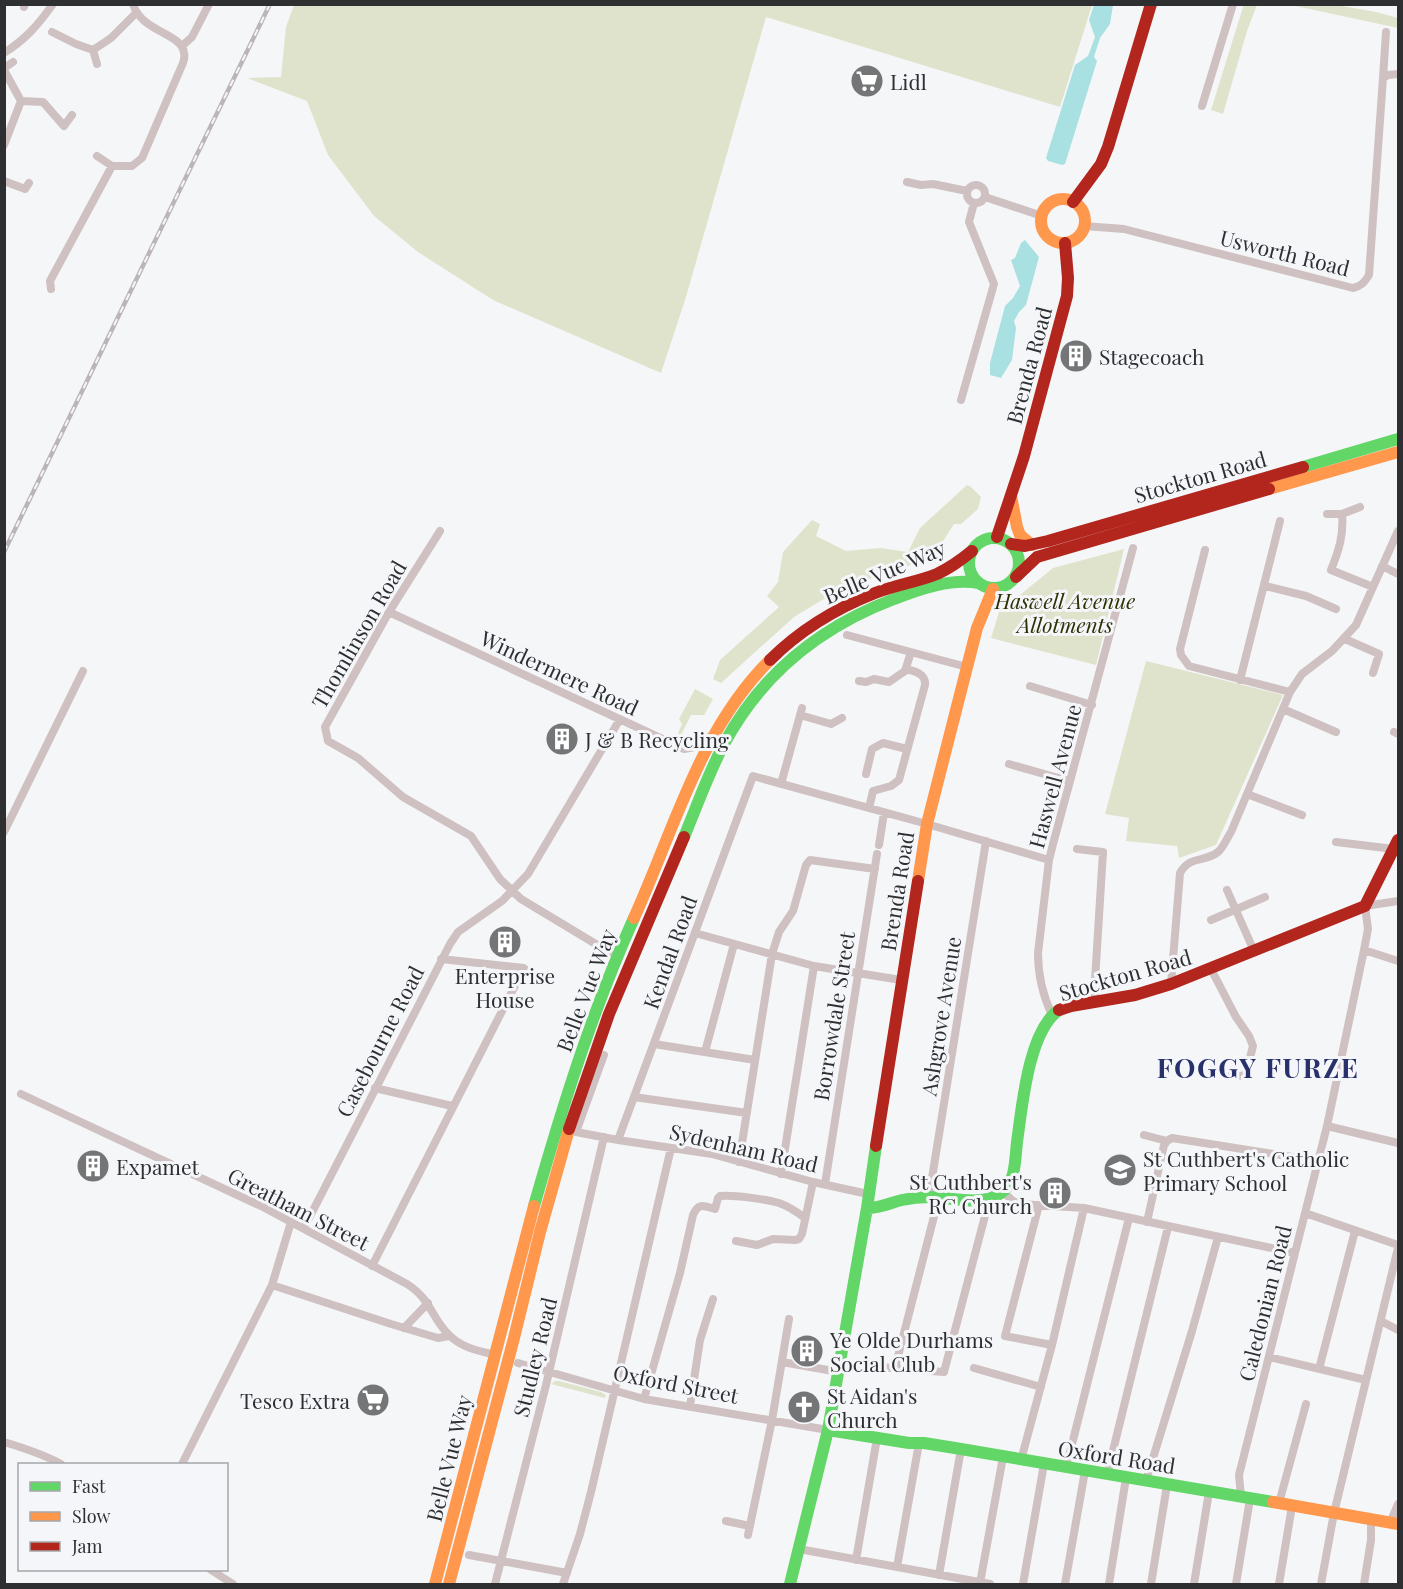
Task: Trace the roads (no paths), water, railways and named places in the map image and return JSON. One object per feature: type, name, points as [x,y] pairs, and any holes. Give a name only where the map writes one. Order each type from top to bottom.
[{"type":"main road","points":[[1073,202],[1101,164],[1108,147],[1151,4]]},
{"type":"main road","points":[[1064,199],[1073,202],[1082,210],[1085,218],[1084,226],[1075,239],[1065,243],[1052,240],[1043,229],[1042,216],[1044,210],[1053,202],[1064,199]]},
{"type":"main road","name":"Brenda Road","points":[[997,537],[1024,456],[1067,296],[1065,243]]},
{"type":"main road","name":"Stockton Road","points":[[1011,544],[1032,545],[1398,439]]},
{"type":"main road","points":[[1016,577],[1020,559],[1017,550],[1011,544],[997,537],[989,538],[982,540],[972,551],[969,568],[973,577],[979,583],[993,589],[1006,586],[1016,577],[1037,557],[1398,452]]},
{"type":"main road","name":"Brenda Road","points":[[1011,495],[1020,535],[1032,545]]},
{"type":"main road","name":"Belle Vue Way","points":[[435,1584],[563,1107],[617,957],[714,733],[728,710],[765,664],[807,629],[856,600],[948,569],[972,551]]},
{"type":"main road","name":"Belle Vue Way","points":[[449,1584],[499,1395],[513,1361],[540,1232],[569,1128],[593,1058],[630,964],[724,744],[750,702],[767,681],[816,637],[838,623],[888,600],[947,583],[968,580],[979,583]]},
{"type":"main road","name":"Brenda Road","points":[[867,1208],[927,824],[967,667],[982,614],[993,589]]},
{"type":"main road","points":[[1365,906],[1396,845]]},
{"type":"main road","name":"Stockton Road","points":[[1003,1192],[1013,1175],[1020,1113],[1029,1067],[1040,1035],[1052,1015],[1071,1006],[1135,995],[1171,984],[1365,906]]},
{"type":"main road","points":[[790,1584],[828,1430],[867,1208],[879,1208],[902,1200],[934,1197],[986,1201],[1003,1192]]},
{"type":"main road","name":"Oxford Road","points":[[828,1430],[961,1449],[1394,1524]]},
{"type":"street","points":[[4,53],[28,35],[53,4]]},
{"type":"street","points":[[182,46],[192,38],[209,4]]},
{"type":"street","points":[[1203,106],[1233,4]]},
{"type":"street","points":[[93,50],[111,38],[134,9],[143,21],[182,46],[184,53],[183,63],[142,158],[132,166],[112,166],[97,156]]},
{"type":"street","points":[[52,32],[93,50]]},
{"type":"street","points":[[1383,78],[1386,32]]},
{"type":"street","points":[[93,50],[97,64]]},
{"type":"street","points":[[4,145],[21,101],[4,69],[13,62]]},
{"type":"street","points":[[1383,78],[1398,74]]},
{"type":"street","name":"Usworth Road","points":[[1084,226],[1124,229],[1353,288],[1359,287],[1369,275],[1383,78]]},
{"type":"street","points":[[21,101],[43,102],[64,126],[72,115]]},
{"type":"street","points":[[51,289],[50,280],[112,166]]},
{"type":"street","points":[[4,181],[25,189],[29,183]]},
{"type":"street","points":[[907,182],[921,185],[933,184],[967,191]]},
{"type":"street","points":[[978,185],[983,189],[985,197],[974,203],[968,200],[967,191],[971,186],[978,185]]},
{"type":"street","points":[[985,197],[1042,216]]},
{"type":"street","points":[[961,400],[994,284],[969,222],[974,203]]},
{"type":"street","points":[[1327,514],[1342,514],[1359,507]]},
{"type":"street","points":[[1342,514],[1342,539],[1331,570],[1372,587]]},
{"type":"street","points":[[1240,680],[1280,521]]},
{"type":"street","name":"Thomlinson Road","points":[[440,531],[389,612],[325,727],[328,741],[358,758],[403,797],[471,836],[500,879],[521,899],[630,964]]},
{"type":"street","points":[[1171,984],[1180,873],[1184,865],[1212,856],[1219,851],[1231,832],[1290,692],[1302,674],[1332,651],[1356,625],[1398,531]]},
{"type":"street","name":"Haswell Avenue","points":[[1052,1015],[1038,966],[1049,860],[1133,548]]},
{"type":"street","points":[[1205,550],[1180,649],[1181,655],[1189,666],[1290,692]]},
{"type":"street","points":[[1383,566],[1398,574]]},
{"type":"street","points":[[1264,586],[1306,596],[1319,606],[1336,609]]},
{"type":"street","name":"Windermere Road","points":[[389,612],[684,749],[695,747],[714,733]]},
{"type":"street","points":[[847,635],[967,667]]},
{"type":"street","points":[[1345,639],[1379,654],[1373,673]]},
{"type":"street","points":[[859,681],[866,682],[874,679],[890,682],[906,670],[910,652]]},
{"type":"street","points":[[869,808],[873,791],[891,786],[899,780],[925,681],[920,674],[906,670]]},
{"type":"street","points":[[4,832],[83,671]]},
{"type":"street","points":[[1030,686],[1092,705]]},
{"type":"street","points":[[1283,709],[1336,732]]},
{"type":"street","points":[[842,718],[831,724],[801,712],[782,784],[1049,860]]},
{"type":"street","name":"Casebourne Road","points":[[304,1228],[441,960],[458,932],[502,901],[528,874],[620,719]]},
{"type":"street","points":[[866,774],[872,749],[882,743],[907,749]]},
{"type":"street","points":[[1009,764],[1069,781]]},
{"type":"street","name":"Kendal Road","points":[[618,1140],[753,776],[782,784]]},
{"type":"street","points":[[1247,794],[1302,815]]},
{"type":"street","name":"Borrowdale Street","points":[[825,1184],[884,813]]},
{"type":"street","name":"Ashgrove Avenue","points":[[895,1368],[934,1197],[986,841]]},
{"type":"street","points":[[1336,842],[1396,845]]},
{"type":"street","points":[[1077,849],[1102,852],[1095,980],[1096,1001]]},
{"type":"street","points":[[739,1162],[772,954],[779,932],[794,911],[806,865],[810,860],[875,869]]},
{"type":"street","points":[[1227,890],[1254,951]]},
{"type":"street","points":[[1211,920],[1265,897]]},
{"type":"street","points":[[1365,906],[1398,901]]},
{"type":"street","name":"Caledonian Road","points":[[1236,1584],[1246,1498],[1239,1475],[1327,1125],[1368,929],[1365,906]]},
{"type":"street","points":[[695,933],[814,966],[901,980]]},
{"type":"street","points":[[705,1052],[734,944]]},
{"type":"street","points":[[1364,950],[1398,961]]},
{"type":"street","points":[[372,1266],[524,968],[441,960]]},
{"type":"street","points":[[781,1174],[814,966]]},
{"type":"street","points":[[1211,969],[1253,1046],[1245,1077],[1214,1068]]},
{"type":"street","points":[[654,1044],[755,1060]]},
{"type":"street","name":"Sydenham Road","points":[[603,1055],[576,1132],[712,1154],[781,1174],[868,1194]]},
{"type":"street","points":[[375,1088],[452,1106]]},
{"type":"street","name":"Greatham Street","points":[[21,1094],[304,1228],[416,1290],[428,1304],[442,1328],[459,1344],[513,1361]]},
{"type":"street","points":[[634,1097],[747,1113]]},
{"type":"street","points":[[1327,1125],[1398,1143]]},
{"type":"street","points":[[1144,1135],[1167,1141]]},
{"type":"street","name":"Studley Road","points":[[495,1584],[549,1372],[604,1137]]},
{"type":"street","points":[[1147,1222],[1164,1145],[1172,1138],[1318,1161]]},
{"type":"street","points":[[563,1584],[580,1534],[670,1148]]},
{"type":"street","points":[[736,1241],[757,1245],[773,1239],[799,1239],[813,1182]]},
{"type":"street","points":[[1003,1192],[1013,1202],[1020,1204],[1084,1208],[1295,1254]]},
{"type":"street","points":[[644,1399],[696,1209],[704,1206],[716,1209],[720,1196],[778,1203],[805,1218]]},
{"type":"street","points":[[782,1362],[840,1368],[895,1368],[944,1372],[986,1212],[986,1201]]},
{"type":"street","points":[[1038,1205],[1005,1336],[1052,1345]]},
{"type":"street","points":[[1021,1460],[1052,1345],[1084,1208]]},
{"type":"street","points":[[1305,1213],[1398,1246],[1334,1513],[1322,1584]]},
{"type":"street","points":[[1066,1468],[1129,1218]]},
{"type":"street","points":[[183,1463],[272,1285],[291,1222]]},
{"type":"street","points":[[1107,1475],[1168,1227]]},
{"type":"street","points":[[1319,1369],[1355,1230]]},
{"type":"street","points":[[1146,1481],[1218,1237]]},
{"type":"street","points":[[272,1285],[438,1338],[449,1336]]},
{"type":"street","points":[[690,1406],[700,1340],[713,1299]]},
{"type":"street","points":[[404,1328],[428,1304]]},
{"type":"street","points":[[726,1521],[749,1530],[772,1420],[789,1319]]},
{"type":"street","points":[[1381,1321],[1398,1330]]},
{"type":"street","points":[[1269,1357],[1366,1380]]},
{"type":"street","name":"Oxford Street","points":[[513,1361],[644,1399],[828,1430]]},
{"type":"street","points":[[974,1368],[1041,1387]]},
{"type":"street","points":[[1279,1584],[1286,1505],[1306,1404]]},
{"type":"street","points":[[856,1560],[877,1438]]},
{"type":"street","points":[[4,1442],[23,1447],[59,1463]]},
{"type":"street","points":[[897,1567],[918,1443]]},
{"type":"street","points":[[939,1575],[961,1449]]},
{"type":"street","points":[[980,1583],[1003,1457]]},
{"type":"street","points":[[1023,1584],[1044,1464]]},
{"type":"street","points":[[1065,1584],[1085,1471]]},
{"type":"street","points":[[1109,1584],[1126,1478]]},
{"type":"street","points":[[1151,1584],[1167,1485]]},
{"type":"street","points":[[1194,1584],[1209,1492]]},
{"type":"street","points":[[1394,1524],[1398,1504]]},
{"type":"street","points":[[1364,1584],[1371,1540],[1371,1520]]},
{"type":"street","points":[[799,1549],[990,1584]]},
{"type":"street","points":[[469,1555],[567,1572]]},
{"type":"street","points":[[214,1571],[233,1584]]},
{"type":"water","points":[[1094,5],[1113,5],[1110,24],[1100,38],[1094,57],[1097,61],[1065,164],[1062,165],[1048,161],[1046,158],[1075,65],[1088,56],[1095,37],[1089,20]]},
{"type":"water","points":[[1025,240],[1039,257],[1026,305],[1014,321],[1016,328],[1012,360],[1001,378],[990,375],[990,363],[1005,306],[1020,286],[1011,260],[1015,258],[1021,243]]},
{"type":"railway","points":[[4,552],[270,4]]},
{"type":"place","name":"Lidl","points":[[867,81]]},
{"type":"place","name":"Stagecoach","points":[[1076,356]]},
{"type":"place","name":"J & B Recycling","points":[[562,739]]},
{"type":"place","name":"Enterprise House","points":[[505,942]]},
{"type":"place","name":"Expamet","points":[[93,1166]]},
{"type":"place","name":"St Cuthbert's Catholic Primary School","points":[[1120,1170]]},
{"type":"place","name":"St Cuthbert's RC Church","points":[[1055,1193]]},
{"type":"place","name":"Ye Olde Durhams Social Club","points":[[807,1351]]},
{"type":"place","name":"Tesco Extra","points":[[373,1400]]},
{"type":"place","name":"St Aidan's Church","points":[[804,1407]]},
{"type":"district","name":"FOGGY FURZE","points":[[1258,1067]]},
{"type":"park label","name":"Haswell Avenue Allotments","points":[[1065,612]]}]
